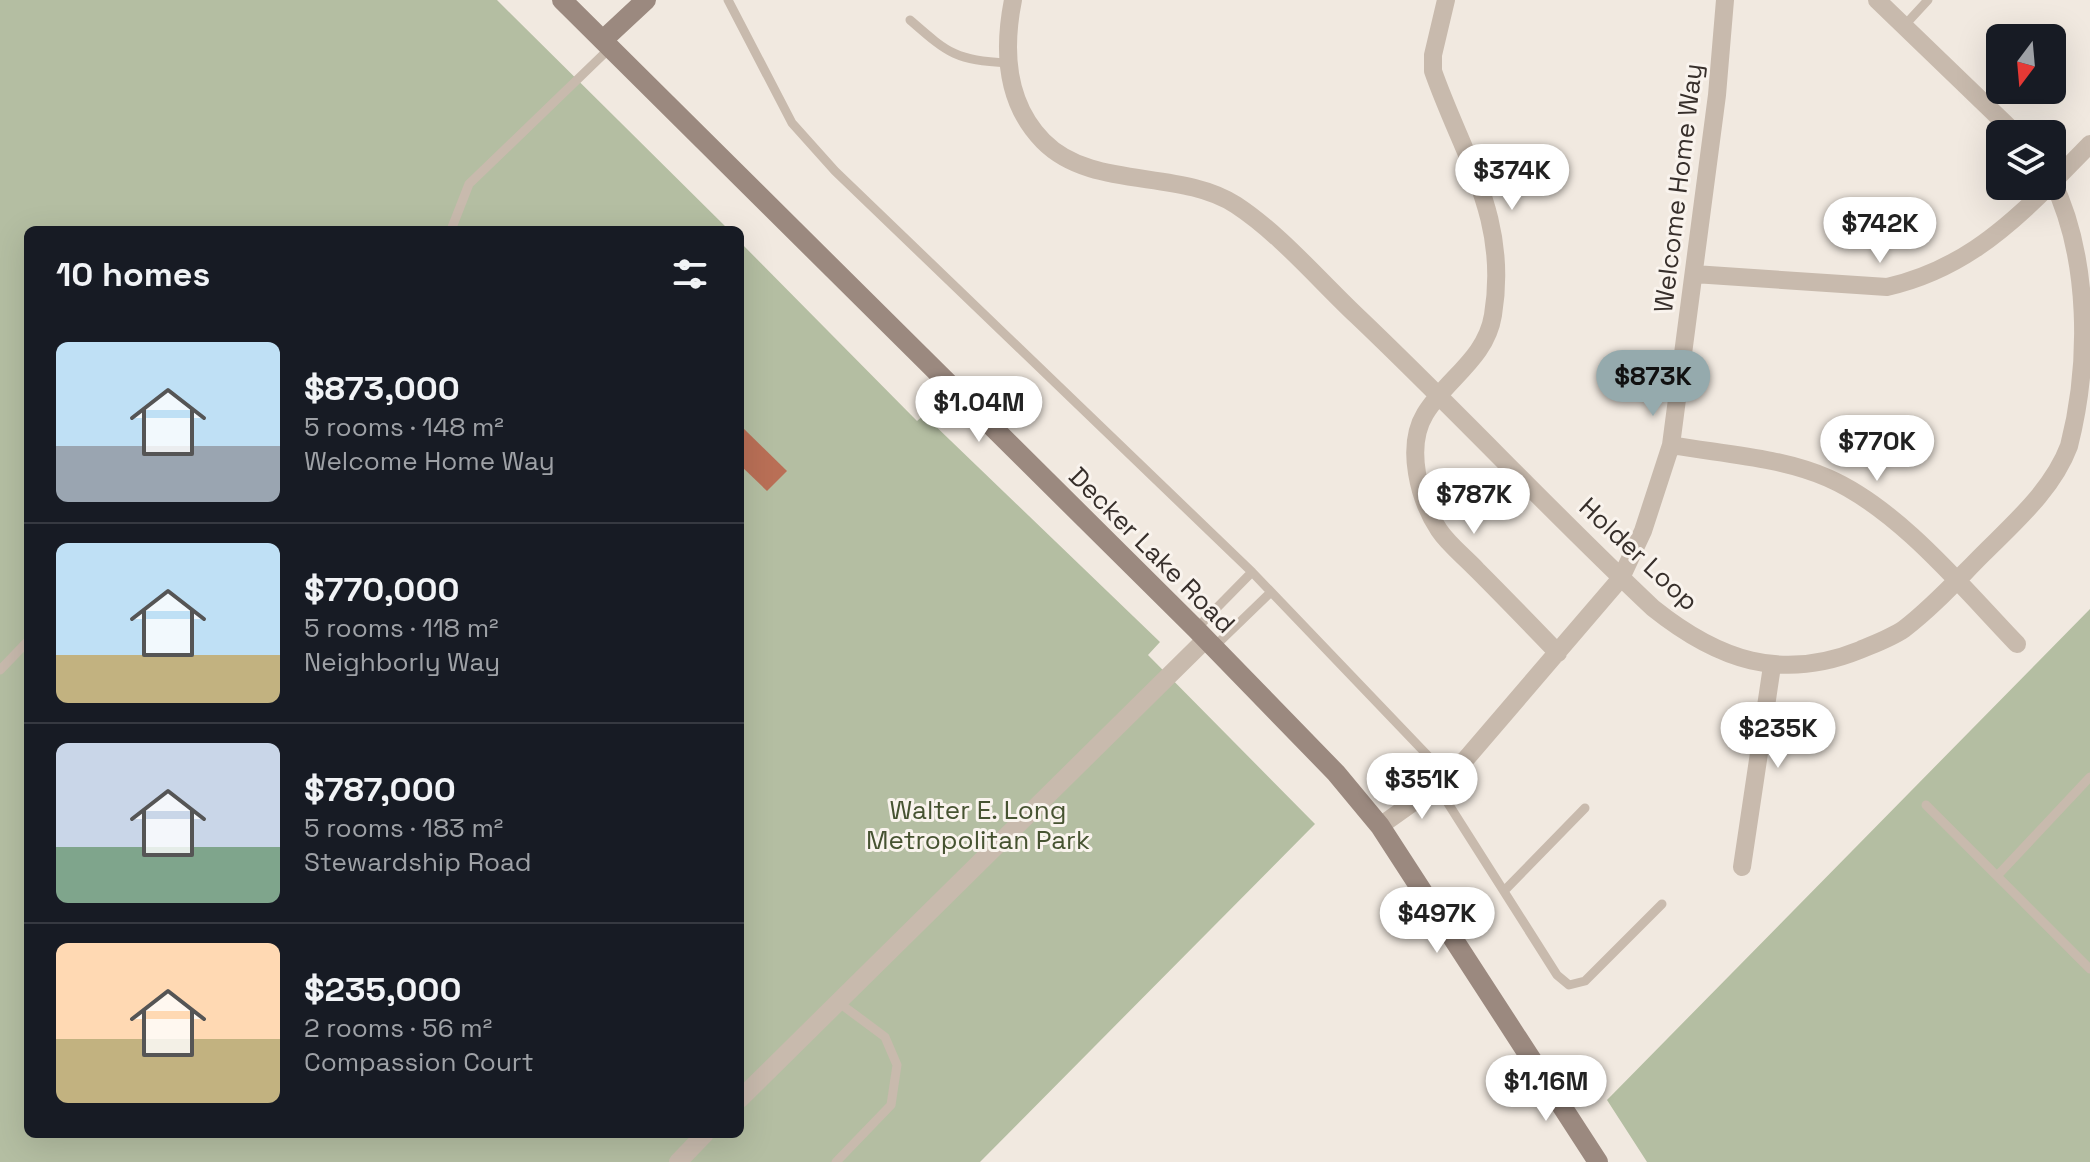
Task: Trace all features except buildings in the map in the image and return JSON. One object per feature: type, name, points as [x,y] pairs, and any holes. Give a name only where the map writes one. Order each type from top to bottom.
[{"type":"main road","name":"Decker Lake Road","points":[[562,0],[1336,773],[1380,826],[1598,1162]]},
{"type":"main road","points":[[607,44],[646,0]]},
{"type":"street","name":"Holder Loop","points":[[1013,0],[1008,23],[1008,63],[1014,94],[1025,119],[1054,150],[1087,166],[1191,187],[1235,205],[1441,396],[1621,578],[1687,635],[1727,653],[1772,666],[1806,667],[1838,659],[1900,632],[2034,501],[2055,475],[2069,447],[2086,370],[2088,324],[2080,261],[2057,200]]},
{"type":"street","points":[[1446,0],[1433,55],[1433,71],[1492,216],[1497,256],[1493,319],[1484,342],[1425,413],[1416,442],[1417,473],[1439,531],[1558,653]]},
{"type":"street","name":"Welcome Home Way","points":[[1380,826],[1453,774],[1541,667],[1558,653],[1621,578],[1643,531],[1671,445],[1717,95],[1725,0]]},
{"type":"street","points":[[1877,0],[2001,120]]},
{"type":"street","points":[[2066,168],[2090,144]]},
{"type":"street","points":[[1694,274],[1887,287],[1917,280],[1983,247],[2033,200]]},
{"type":"street","points":[[1671,445],[1799,468],[1829,479],[1887,516],[1956,580],[2017,644]]},
{"type":"street","points":[[744,1095],[1205,639]]},
{"type":"street","points":[[1742,867],[1772,666]]},
{"type":"street","points":[[678,1162],[701,1138]]},
{"type":"lane","points":[[728,0],[792,123],[835,171],[1252,572],[1433,761],[1444,797],[1557,975],[1569,985],[1585,981],[1662,904]]},
{"type":"lane","points":[[1904,26],[1928,0]]},
{"type":"lane","points":[[910,20],[947,52],[968,61],[1008,63]]},
{"type":"lane","points":[[453,226],[469,184],[607,44]]},
{"type":"lane","points":[[1205,639],[1252,572]]},
{"type":"lane","points":[[1205,639],[1271,592]]},
{"type":"lane","points":[[0,670],[24,645]]},
{"type":"lane","points":[[1997,876],[2090,777]]},
{"type":"lane","points":[[1926,805],[2090,969]]},
{"type":"lane","points":[[1504,891],[1585,808]]},
{"type":"lane","points":[[836,1162],[891,1105],[897,1065],[885,1037],[838,1002]]},
{"type":"green space","name":"Walter E. Long Metropolitan Park","points":[[0,0],[497,0],[725,226],[24,226],[24,1138],[744,1138],[744,246],[917,421],[924,415],[1160,642],[1148,655],[1315,824],[980,1162],[0,1162]]},
{"type":"green space","points":[[2090,609],[2090,1162],[1647,1162],[1607,1100]]}]
